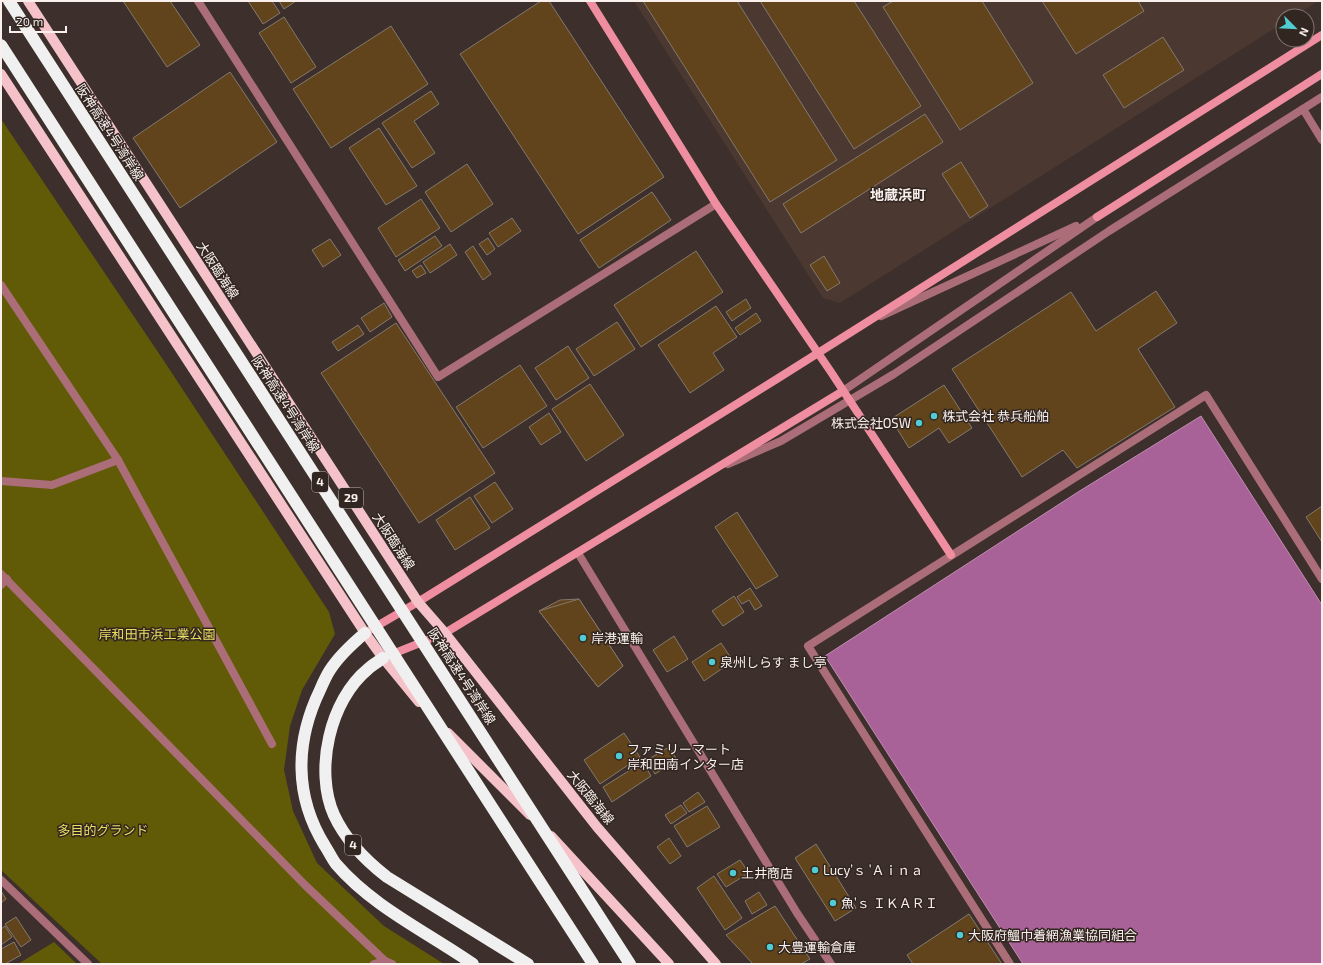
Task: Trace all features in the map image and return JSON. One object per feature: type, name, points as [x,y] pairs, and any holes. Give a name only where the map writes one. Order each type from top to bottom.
[{"type":"highway","name":"阪神高速4号湾岸線","points":[[9,1],[630,964]]},
{"type":"highway","points":[[1,45],[593,964]]},
{"type":"highway","name":"4","points":[[365,633],[350,647],[329,671],[314,702],[304,735],[301,771],[306,804],[318,835],[336,863],[360,888],[392,912],[473,964]]},
{"type":"highway","name":"4","points":[[383,658],[367,669],[352,686],[338,709],[329,734],[325,763],[327,790],[334,814],[348,839],[366,861],[387,877],[528,964]]},
{"type":"main road","name":"大阪臨海線","points":[[28,1],[418,602],[445,633],[597,827],[716,964]]},
{"type":"main road","points":[[1,74],[365,633],[383,658],[428,713],[564,849],[669,964]]},
{"type":"street","points":[[198,1],[438,377],[716,204]]},
{"type":"street","points":[[590,1],[716,204],[844,391],[951,555]]},
{"type":"street","points":[[365,633],[418,602],[818,353],[1322,35]]},
{"type":"street","points":[[383,658],[445,633],[844,391],[1097,217],[1322,74]]},
{"type":"street","points":[[711,471],[781,441],[894,374],[1109,231],[1322,98]]},
{"type":"street","points":[[1303,109],[1322,140]]},
{"type":"street","points":[[862,325],[1097,217]]},
{"type":"street","points":[[1,285],[118,460],[272,744]]},
{"type":"street","points":[[1010,964],[808,646],[1206,395],[1322,579]]},
{"type":"street","points":[[1,481],[52,485],[118,460]]},
{"type":"street","points":[[578,553],[797,913],[831,964]]},
{"type":"street","points":[[3,579],[304,885],[388,962]]},
{"type":"street","points":[[1,880],[88,964]]},
{"type":"street","points":[[374,964],[388,962]]},
{"type":"shaded area","points":[[634,1],[1318,1],[1307,8],[1275,8],[1275,28],[840,303],[823,298]]},
{"type":"shaded area","points":[[1201,416],[1322,605],[1322,964],[1023,964],[825,656],[1078,492]]},
{"type":"green space","name":"岸和田市浜工業公園","points":[[1,119],[166,364],[329,612],[335,634],[302,690],[290,726],[284,770],[293,811],[317,863],[384,926],[444,964],[102,964],[1,870]]},
{"type":"green space","points":[[54,942],[77,964],[18,964]]},
{"type":"building","points":[[123,1],[170,1],[200,45],[167,67]]},
{"type":"building","points":[[248,1],[272,1],[280,13],[263,24]]},
{"type":"building","points":[[279,1],[296,1],[284,9]]},
{"type":"building","points":[[541,1],[549,1],[664,177],[578,234],[460,54]]},
{"type":"building","points":[[643,1],[737,1],[837,160],[770,202]]},
{"type":"building","points":[[760,1],[854,1],[921,106],[854,149]]},
{"type":"building","points":[[893,1],[982,1],[1033,83],[960,130],[883,7]]},
{"type":"building","points":[[1042,1],[1138,1],[1144,11],[1076,54]]},
{"type":"building","points":[[284,17],[316,67],[291,83],[259,33]]},
{"type":"building","points":[[391,26],[428,84],[331,148],[293,89]]},
{"type":"building","points":[[1163,37],[1184,70],[1124,108],[1103,75]]},
{"type":"building","points":[[230,72],[277,142],[180,208],[133,138]]},
{"type":"building","points":[[431,91],[439,104],[414,121],[435,153],[412,168],[382,123]]},
{"type":"building","points":[[925,114],[943,142],[801,233],[783,204]]},
{"type":"building","points":[[379,128],[417,186],[386,205],[349,148]]},
{"type":"building","points":[[961,162],[988,206],[970,218],[942,174]]},
{"type":"building","points":[[467,164],[493,204],[451,232],[425,192]]},
{"type":"building","points":[[652,192],[671,220],[599,268],[580,240]]},
{"type":"building","points":[[421,199],[440,228],[396,257],[378,228]]},
{"type":"building","points":[[512,218],[521,231],[498,247],[489,233]]},
{"type":"building","points":[[435,236],[442,246],[405,271],[398,260]]},
{"type":"building","points":[[488,238],[495,249],[487,255],[479,244]]},
{"type":"building","points":[[330,239],[341,255],[323,267],[312,250]]},
{"type":"building","points":[[450,244],[457,255],[430,273],[423,262]]},
{"type":"building","points":[[473,246],[491,274],[483,280],[465,252]]},
{"type":"building","points":[[696,251],[723,292],[641,347],[614,305]]},
{"type":"building","points":[[824,256],[840,283],[827,291],[810,265]]},
{"type":"building","points":[[421,265],[426,273],[417,278],[412,271]]},
{"type":"building","points":[[1156,291],[1177,323],[1138,349],[1175,407],[1077,468],[1063,450],[1022,477],[952,369],[1071,292],[1096,331]]},
{"type":"building","points":[[746,299],[751,308],[732,321],[726,312]]},
{"type":"building","points":[[384,303],[392,317],[370,332],[361,318]]},
{"type":"building","points":[[716,306],[737,337],[713,353],[724,370],[690,393],[658,345]]},
{"type":"building","points":[[756,313],[761,321],[740,335],[735,328]]},
{"type":"building","points":[[617,322],[635,349],[594,376],[576,349]]},
{"type":"building","points":[[396,323],[495,473],[419,523],[321,373]]},
{"type":"building","points":[[358,325],[364,334],[338,351],[332,342]]},
{"type":"building","points":[[568,346],[589,378],[556,400],[535,368]]},
{"type":"building","points":[[520,365],[547,406],[483,448],[456,407]]},
{"type":"building","points":[[590,384],[624,435],[586,461],[552,409]]},
{"type":"building","points":[[944,385],[972,428],[949,443],[939,428],[909,448],[891,419]]},
{"type":"building","points":[[549,413],[561,432],[541,445],[529,427]]},
{"type":"building","points":[[495,482],[513,509],[492,523],[474,496]]},
{"type":"building","points":[[470,497],[490,528],[455,550],[436,520]]},
{"type":"building","points":[[1322,506],[1322,542],[1306,517]]},
{"type":"building","points":[[737,512],[778,576],[756,589],[715,527]]},
{"type":"building","points":[[750,588],[762,606],[755,610],[749,600],[742,604],[737,597]]},
{"type":"building","points":[[734,596],[744,612],[723,626],[712,611]]},
{"type":"building","name":"岸港運輸","points":[[579,599],[623,666],[598,687],[539,611],[560,600]]},
{"type":"building","name":"岸港運輸","points":[[579,599],[623,666],[598,687],[539,611]]},
{"type":"building","points":[[674,636],[688,659],[667,672],[653,650]]},
{"type":"building","name":"泉州しらす まし亭","points":[[721,643],[733,661],[704,681],[692,662]]},
{"type":"building","points":[[624,733],[640,757],[600,784],[584,760]]},
{"type":"building","points":[[669,747],[677,760],[655,774],[647,760]]},
{"type":"building","points":[[643,762],[651,776],[612,802],[603,787]]},
{"type":"building","points":[[698,792],[705,802],[689,812],[683,803]]},
{"type":"building","points":[[681,805],[687,813],[671,824],[665,815]]},
{"type":"building","points":[[707,806],[720,827],[687,847],[674,826]]},
{"type":"building","points":[[669,838],[681,856],[670,864],[657,847]]},
{"type":"building","points":[[816,844],[856,908],[835,921],[795,858]]},
{"type":"building","name":"土井商店","points":[[740,860],[749,873],[726,887],[717,874]]},
{"type":"building","points":[[714,876],[742,918],[725,930],[697,888]]},
{"type":"building","points":[[1,891],[6,899],[1,903]]},
{"type":"building","points":[[759,892],[767,905],[752,914],[745,901]]},
{"type":"building","name":"大豊運輸倉庫","points":[[775,906],[810,959],[801,964],[753,964],[726,935]]},
{"type":"building","name":"大阪府鰮巾着網漁業協同組合","points":[[969,914],[1002,964],[913,964],[907,955]]},
{"type":"building","points":[[16,917],[31,940],[21,947],[5,924]]},
{"type":"building","points":[[5,926],[12,937],[1,945],[1,929]]},
{"type":"building","points":[[14,942],[21,955],[5,964],[1,964],[1,949]]},
{"type":"place","name":"株式会社 恭兵船舶","points":[[934,416]]},
{"type":"place","name":"株式会社OSW","points":[[919,423]]},
{"type":"place","name":"岸港運輸","points":[[583,638]]},
{"type":"place","name":"泉州しらす まし亭","points":[[712,662]]},
{"type":"place","name":"ファミリーマート 岸和田南インター店","points":[[619,756]]},
{"type":"place","name":"Lucy’ｓ ’Ａｉｎａ","points":[[815,870]]},
{"type":"place","name":"土井商店","points":[[733,873]]},
{"type":"place","name":"魚’ｓ ＩＫＡＲＩ","points":[[833,903]]},
{"type":"place","name":"大阪府鰮巾着網漁業協同組合","points":[[960,935]]},
{"type":"place","name":"大豊運輸倉庫","points":[[770,947]]},
{"type":"district","name":"地蔵浜町","points":[[898,195]]},
{"type":"park label","name":"多目的グランド","points":[[103,830]]}]
